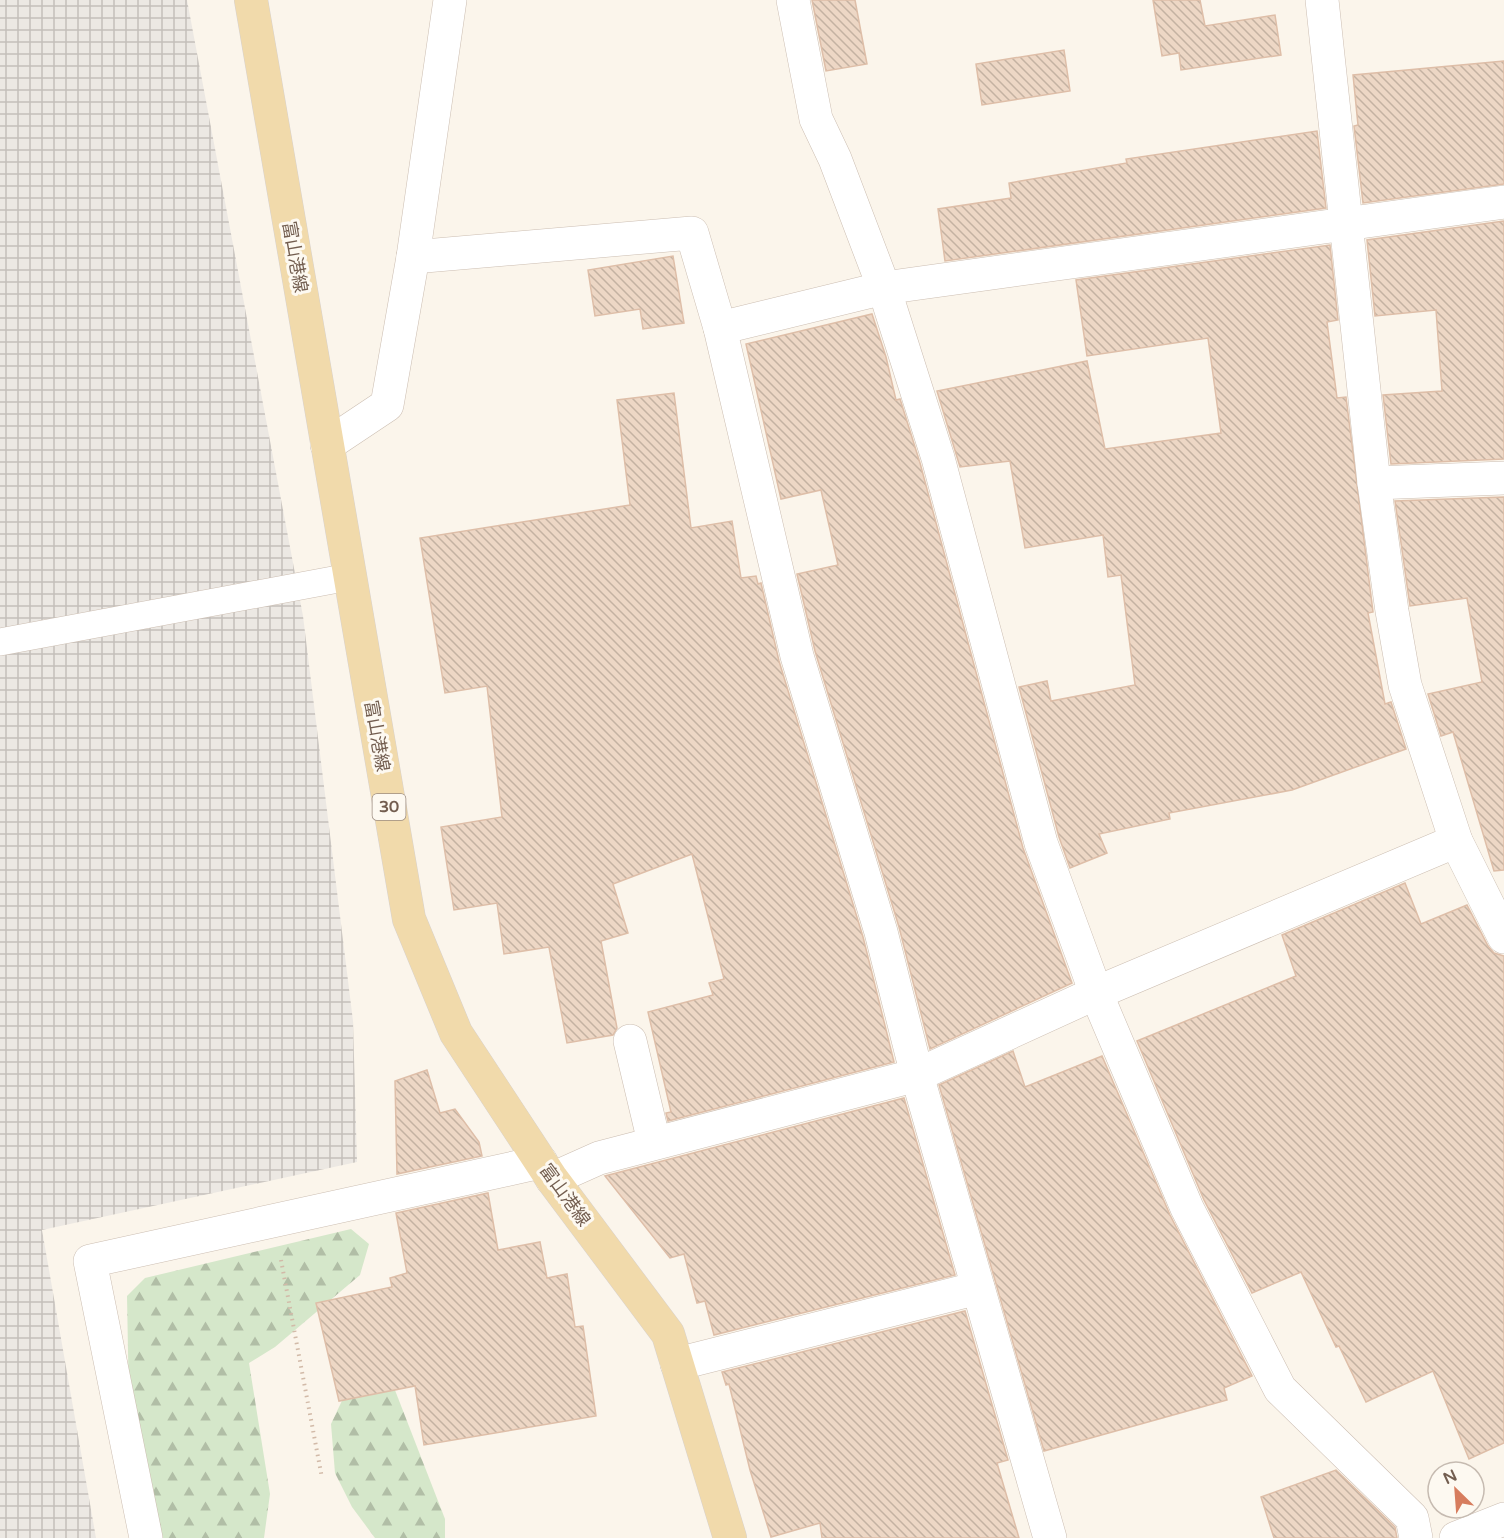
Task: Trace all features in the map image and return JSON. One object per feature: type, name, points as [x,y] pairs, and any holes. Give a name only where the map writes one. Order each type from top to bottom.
[{"type":"main road","name":"富山港線","points":[[251,0],[408,919],[456,1034],[547,1171],[668,1334],[730,1538]]},
{"type":"street","points":[[327,445],[387,405],[413,257],[450,0]]},
{"type":"street","points":[[793,0],[816,119],[835,159],[884,288],[938,458],[1041,843],[1096,993],[1187,1208],[1280,1389],[1412,1518],[1416,1538]]},
{"type":"street","points":[[1322,0],[1348,222],[1374,483],[1392,611],[1406,686],[1456,841],[1504,938]]},
{"type":"street","points":[[720,328],[884,288],[1504,202]]},
{"type":"street","points":[[413,257],[692,233],[720,328],[797,656],[881,932],[917,1075],[1050,1538]]},
{"type":"street","points":[[1374,483],[1504,478]]},
{"type":"street","points":[[146,1538],[90,1262],[274,1221],[547,1171],[917,1075],[1096,993],[1456,841]]},
{"type":"street","points":[[630,1041],[654,1143]]},
{"type":"street","points":[[677,1364],[978,1288]]},
{"type":"street","points":[[1456,1538],[1504,1519]]},
{"type":"lane","points":[[0,642],[350,577]]},
{"type":"path","points":[[274,1221],[322,1478]]},
{"type":"shaded area","points":[[0,0],[187,0],[303,616],[353,1021],[357,1162],[42,1230],[96,1538],[0,1538]]},
{"type":"green space","points":[[351,1229],[369,1244],[360,1275],[275,1347],[249,1363],[270,1494],[264,1538],[157,1538],[129,1406],[127,1296],[145,1278]]},
{"type":"green space","points":[[386,1367],[445,1519],[445,1538],[375,1538],[352,1507],[335,1473],[331,1424],[355,1373]]},
{"type":"building","points":[[812,0],[855,0],[867,64],[826,71]]},
{"type":"building","points":[[1153,0],[1200,0],[1205,26],[1275,15],[1281,55],[1181,70],[1179,53],[1162,56]]},
{"type":"building","points":[[1064,50],[1070,91],[982,105],[976,64]]},
{"type":"building","points":[[1504,61],[1504,184],[1363,203],[1354,126],[1358,125],[1353,75]]},
{"type":"building","points":[[1317,131],[1326,208],[945,261],[938,209],[1011,198],[1009,183],[1127,163],[1126,159]]},
{"type":"building","points":[[1504,221],[1504,459],[1391,464],[1383,395],[1442,391],[1436,310],[1375,316],[1367,240]]},
{"type":"building","points":[[1330,245],[1338,320],[1327,322],[1337,398],[1346,397],[1373,612],[1368,613],[1385,704],[1391,702],[1406,749],[1292,790],[1169,813],[1170,819],[1099,834],[1107,853],[1070,868],[1059,837],[1019,687],[1047,681],[1051,701],[1135,685],[1121,575],[1108,577],[1103,535],[1025,548],[1010,461],[960,467],[937,391],[1087,361],[1105,449],[1221,433],[1208,338],[1087,356],[1076,280]]},
{"type":"building","points":[[673,256],[684,323],[643,329],[640,309],[595,316],[588,270]]},
{"type":"building","points":[[872,314],[886,357],[896,400],[900,399],[920,463],[1023,848],[1072,983],[930,1049],[899,927],[815,651],[797,574],[838,565],[821,490],[781,499],[746,344]]},
{"type":"building","points":[[674,393],[691,528],[732,521],[741,578],[756,576],[758,584],[761,583],[779,661],[863,937],[894,1062],[668,1121],[666,1113],[671,1112],[648,1012],[713,995],[709,983],[724,979],[692,854],[613,884],[628,933],[601,941],[617,1028],[613,1035],[567,1043],[549,947],[504,954],[497,903],[454,910],[441,827],[502,817],[487,686],[445,693],[420,538],[630,505],[617,400]]},
{"type":"building","points":[[1504,497],[1504,870],[1494,871],[1453,732],[1441,736],[1428,694],[1482,682],[1467,598],[1410,606],[1395,501]]},
{"type":"building","points":[[1405,883],[1421,924],[1467,905],[1488,946],[1494,953],[1504,956],[1504,1443],[1469,1459],[1433,1371],[1366,1402],[1339,1346],[1336,1347],[1301,1272],[1252,1293],[1204,1200],[1137,1041],[1296,976],[1282,935]]},
{"type":"building","points":[[1013,1051],[1025,1087],[1102,1056],[1170,1215],[1252,1376],[1224,1388],[1227,1400],[1044,1451],[939,1085]]},
{"type":"building","points":[[427,1070],[440,1113],[455,1109],[479,1142],[482,1156],[397,1174],[395,1081]]},
{"type":"building","points":[[904,1098],[955,1275],[714,1335],[705,1301],[697,1303],[684,1254],[670,1258],[605,1176]]},
{"type":"building","points":[[488,1193],[498,1250],[540,1242],[547,1278],[567,1274],[575,1327],[583,1326],[596,1416],[424,1445],[415,1386],[339,1401],[316,1303],[392,1287],[390,1278],[407,1273],[396,1213]]},
{"type":"building","points":[[965,1311],[1008,1460],[997,1463],[1019,1538],[822,1538],[820,1523],[771,1537],[750,1470],[729,1384],[726,1385],[722,1372]]},
{"type":"building","points":[[1336,1470],[1395,1527],[1397,1538],[1274,1538],[1261,1497]]}]
